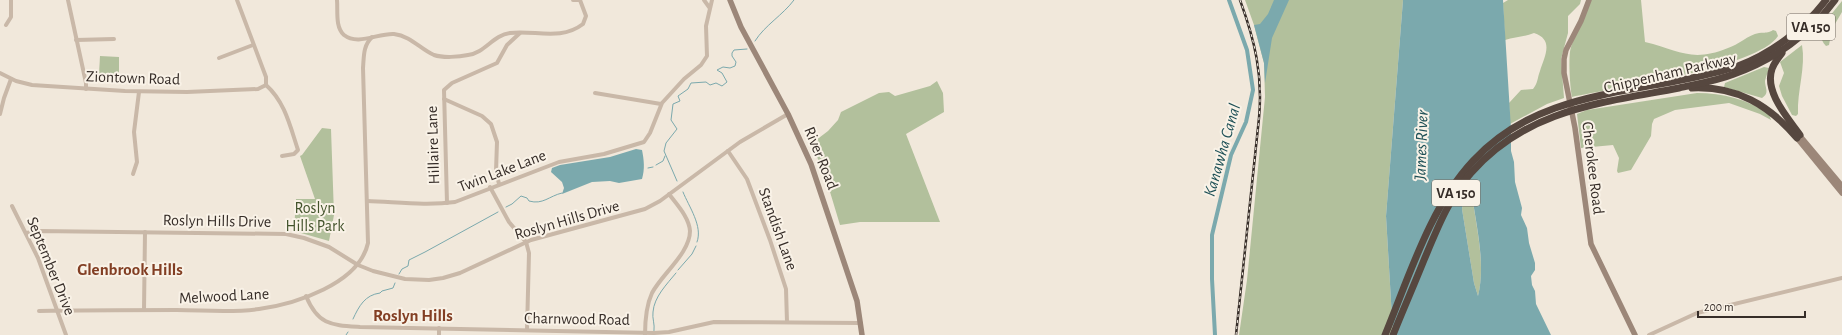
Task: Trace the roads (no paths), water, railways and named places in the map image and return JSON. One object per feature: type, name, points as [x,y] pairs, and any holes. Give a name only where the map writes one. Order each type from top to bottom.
[{"type":"highway","name":"Chippenham Parkway","points":[[1581,103],[1705,75],[1736,66],[1760,56],[1782,42],[1802,26],[1819,9],[1825,0]]},
{"type":"highway","name":"Chippenham Parkway","points":[[1581,103],[1641,95],[1730,76],[1760,64],[1784,49],[1812,26],[1835,0]]},
{"type":"highway","points":[[1784,49],[1772,68],[1771,86],[1798,137]]},
{"type":"highway","points":[[1641,95],[1703,88],[1737,94],[1754,100],[1771,111],[1798,137]]},
{"type":"highway","name":"VA 150","points":[[1385,335],[1436,215],[1452,186],[1464,170],[1486,148],[1517,125],[1552,108],[1581,103]]},
{"type":"highway","name":"VA 150","points":[[1393,335],[1438,226],[1452,199],[1466,178],[1493,151],[1519,132],[1548,117],[1581,103]]},
{"type":"street","points":[[6,25],[11,16],[12,0]]},
{"type":"street","points":[[68,0],[86,88]]},
{"type":"street","points":[[237,0],[266,77],[266,85],[276,95],[282,104],[298,150],[294,154],[282,156]]},
{"type":"street","points":[[337,0],[338,21],[341,32],[353,39],[387,34],[401,35],[436,55],[466,56],[483,50],[500,35],[522,33],[553,35],[580,26],[586,21],[586,16],[580,0],[574,0]]},
{"type":"street","points":[[704,0],[709,7]]},
{"type":"street","name":"Twin Lake Lane","points":[[367,201],[408,204],[447,203],[470,196],[490,187],[559,162],[604,154],[641,143],[647,138],[661,104],[673,90],[701,65],[707,56],[706,26],[709,7],[712,0]]},
{"type":"street","name":"River Road","points":[[730,0],[741,27],[805,148],[822,194],[854,294],[861,323],[862,335]]},
{"type":"street","name":"Cherokee Road","points":[[1589,0],[1581,21],[1566,50],[1564,73],[1575,128],[1591,244],[1635,335]]},
{"type":"street","name":"Hillaire Lane","points":[[447,203],[444,90],[448,86],[495,64],[500,60],[507,45],[522,33]]},
{"type":"street","points":[[367,201],[363,68],[364,52],[372,37]]},
{"type":"street","points":[[76,40],[114,39]]},
{"type":"street","points":[[219,58],[253,45]]},
{"type":"street","name":"Ziontown Road","points":[[0,74],[32,85],[139,92],[187,92],[258,89],[266,85]]},
{"type":"street","points":[[0,114],[11,79]]},
{"type":"street","points":[[132,174],[137,162],[134,132],[139,92]]},
{"type":"street","points":[[595,93],[661,104]]},
{"type":"street","points":[[444,99],[478,114],[490,124],[497,142],[496,171],[499,184]]},
{"type":"street","name":"Roslyn Hills Drive","points":[[26,233],[39,231],[276,233],[295,235],[329,247],[358,265],[373,271],[401,279],[418,280],[443,278],[470,270],[526,242],[633,214],[652,206],[753,132],[788,114]]},
{"type":"street","points":[[1798,137],[1842,186]]},
{"type":"street","points":[[1798,137],[1842,193]]},
{"type":"street","name":"Standish Lane","points":[[728,151],[747,179],[779,266],[787,296],[787,322]]},
{"type":"street","points":[[490,187],[509,222],[526,242],[529,253],[527,330]]},
{"type":"street","points":[[645,334],[647,307],[652,293],[688,242],[690,230],[686,219],[669,194]]},
{"type":"street","name":"Melwood Lane","points":[[39,311],[256,309],[275,306],[306,296],[335,283],[358,265],[368,243],[367,201]]},
{"type":"street","name":"September Drive","points":[[12,206],[38,258],[66,335]]},
{"type":"street","points":[[144,310],[145,232]]},
{"type":"street","points":[[1649,335],[1697,313],[1842,278]]},
{"type":"street","name":"Charnwood Road","points":[[306,296],[316,315],[328,323],[356,326],[645,334],[669,332],[714,322],[861,323]]},
{"type":"street","points":[[439,328],[439,335]]},
{"type":"water","points":[[1274,0],[1289,0],[1272,38],[1265,83],[1264,63],[1254,25],[1260,24],[1268,14]]},
{"type":"water","name":"James River","points":[[1403,0],[1503,0],[1511,151],[1514,162],[1515,182],[1522,208],[1521,215],[1527,228],[1529,243],[1535,263],[1535,270],[1531,276],[1532,285],[1535,291],[1536,304],[1551,335],[1393,335],[1386,216]],"holes":[[[1465,194],[1472,194],[1481,258],[1478,296],[1474,283],[1462,209]]]},
{"type":"water","points":[[636,149],[642,150],[644,172],[642,179],[619,183],[610,181],[592,182],[562,194],[564,188],[562,182],[551,172],[552,168],[560,165],[610,157]]},
{"type":"waterway","points":[[755,41],[759,35],[794,0]]},
{"type":"waterway","name":"Kanawha Canal","points":[[1215,335],[1212,279],[1212,235],[1231,155],[1246,122],[1253,90],[1247,50],[1229,0]]},
{"type":"waterway","points":[[677,181],[664,151],[666,143],[677,129],[671,120],[673,104],[680,101],[678,96],[688,89],[691,83],[706,82],[710,85],[716,83],[722,86],[727,82],[722,73],[717,70],[723,67],[730,68],[735,66],[736,62],[732,56],[734,50],[747,49]]},
{"type":"waterway","points":[[656,165],[663,161],[665,156]]},
{"type":"waterway","points":[[648,168],[653,167]]},
{"type":"waterway","points":[[683,192],[697,223],[697,242]]},
{"type":"waterway","points":[[506,207],[521,196],[527,198],[529,201],[538,202],[562,193]]},
{"type":"waterway","points":[[399,274],[402,269],[408,266],[409,260],[498,212]]},
{"type":"waterway","points":[[678,270],[692,254],[696,246]]},
{"type":"waterway","points":[[654,331],[654,306],[662,291],[676,273]]},
{"type":"waterway","points":[[353,319],[360,306],[366,299],[382,291],[393,288],[395,283]]},
{"type":"railway","points":[[1236,335],[1260,102],[1257,58],[1240,0]]},
{"type":"district","name":"Glenbrook Hills","points":[[130,269]]},
{"type":"district","name":"Roslyn Hills","points":[[413,315]]},
{"type":"park label","name":"Roslyn Hills Park","points":[[315,217]]}]
